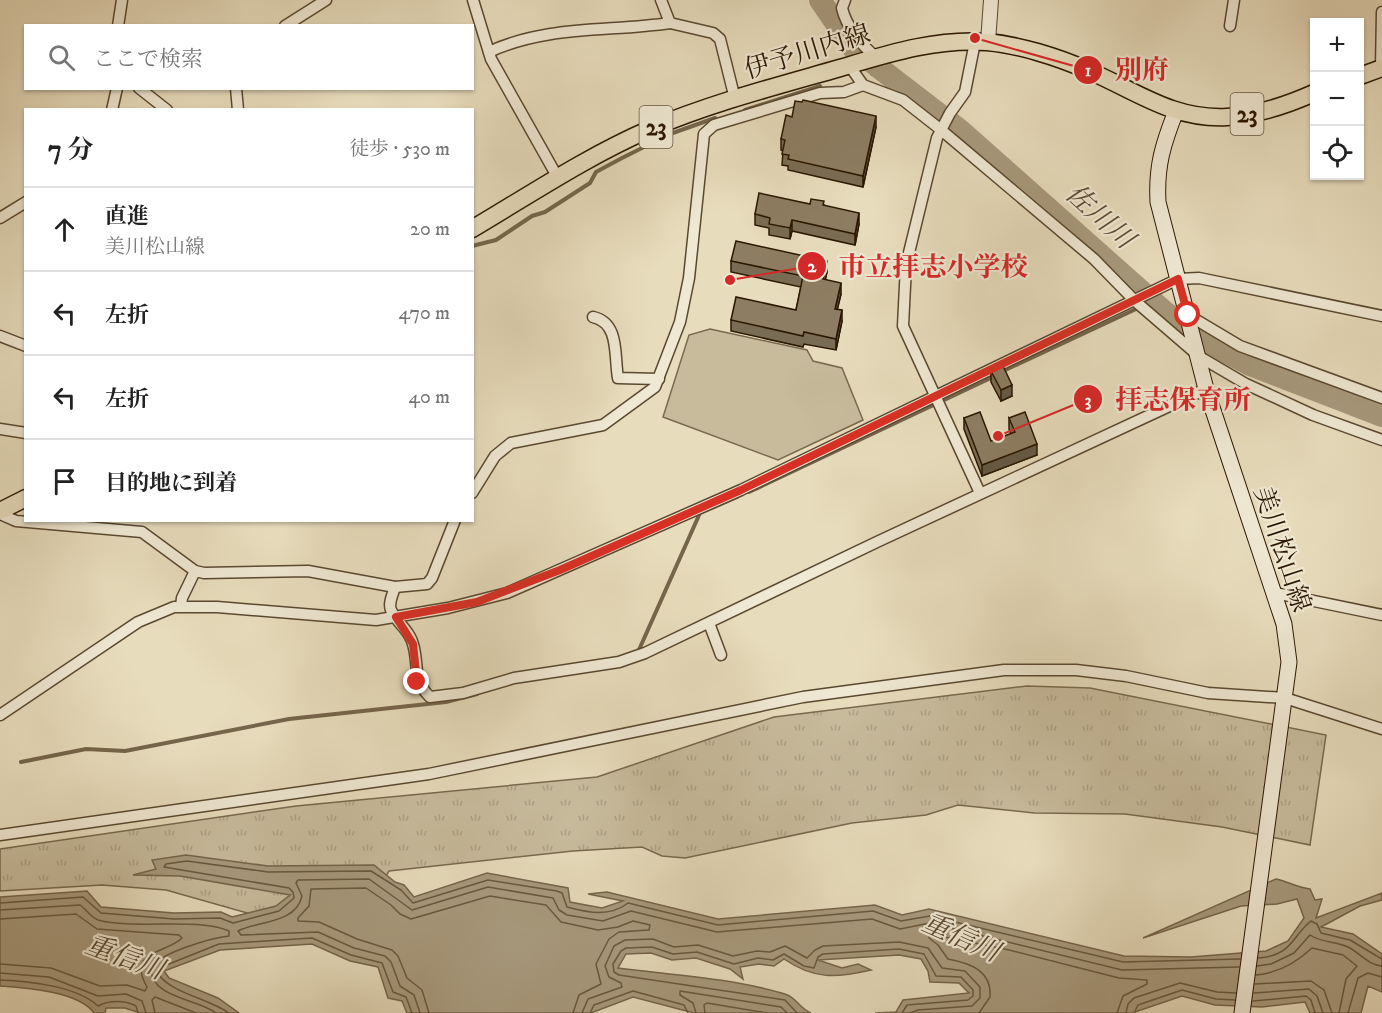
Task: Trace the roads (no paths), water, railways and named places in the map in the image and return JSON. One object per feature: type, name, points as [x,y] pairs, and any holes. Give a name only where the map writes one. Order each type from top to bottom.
[{"type":"main road","name":"伊予川内線","points":[[474,228],[558,178],[652,129],[735,99],[874,57],[937,44],[981,42],[1087,69],[1148,101],[1176,111],[1227,117],[1278,108],[1310,95]]},
{"type":"main road","points":[[1364,74],[1381,68]]},
{"type":"main road","name":"美川松山線","points":[[1176,111],[1163,144],[1156,173],[1158,202],[1199,353],[1206,389],[1284,624],[1289,662],[1242,1013]]},
{"type":"main road","points":[[0,512],[24,499]]},
{"type":"street","points":[[118,24],[122,0]]},
{"type":"street","points":[[288,24],[326,0]]},
{"type":"street","points":[[473,0],[491,59],[558,178]]},
{"type":"street","points":[[661,0],[670,23]]},
{"type":"street","points":[[845,0],[842,8],[846,19],[874,57]]},
{"type":"street","points":[[980,493],[903,326],[902,316],[906,265],[940,128],[965,92],[992,0]]},
{"type":"street","points":[[1230,26],[1234,0]]},
{"type":"street","points":[[1381,68],[1382,12]]},
{"type":"street","points":[[489,52],[517,40],[558,31],[670,23],[713,33],[720,39],[735,99]]},
{"type":"street","points":[[852,64],[863,85]]},
{"type":"street","points":[[474,490],[495,456],[511,443],[603,425],[656,387],[680,322],[689,278],[704,134],[707,129],[820,93],[844,92],[863,85],[903,100],[940,128],[1094,259],[1199,353],[1246,384],[1313,415],[1382,440]]},
{"type":"street","points":[[112,108],[117,90]]},
{"type":"street","points":[[142,90],[164,108]]},
{"type":"street","points":[[233,108],[236,90]]},
{"type":"street","points":[[0,218],[24,203]]},
{"type":"street","points":[[0,715],[138,622],[181,606],[376,620],[477,602],[507,592],[741,490],[1178,279],[1199,278],[1382,316]]},
{"type":"street","points":[[593,317],[606,323],[613,332],[618,378],[659,379]]},
{"type":"street","points":[[1189,317],[1240,346],[1382,398]]},
{"type":"street","points":[[0,336],[24,345]]},
{"type":"street","points":[[395,587],[389,604],[413,644],[417,682],[430,698],[464,693],[514,678],[632,658],[1206,389]]},
{"type":"street","points":[[0,429],[24,433]]},
{"type":"street","points":[[0,512],[16,521],[24,522]]},
{"type":"street","points":[[27,522],[142,532],[195,571],[210,574],[308,571],[395,587],[421,587],[432,578],[454,522]]},
{"type":"street","points":[[181,606],[182,598],[195,571]]},
{"type":"street","points":[[1275,593],[1382,615]]},
{"type":"street","points":[[709,623],[721,655]]},
{"type":"street","points":[[0,835],[429,774],[803,696],[965,673],[1027,669],[1076,670],[1126,676],[1208,693],[1284,704],[1382,729]]},
{"type":"water","name":"重信川","points":[[186,855],[268,866],[374,865],[395,882],[404,885],[414,897],[487,873],[568,888],[570,902],[602,908],[623,901],[588,894],[607,892],[718,919],[875,905],[902,915],[929,909],[1124,956],[1191,957],[1266,951],[1288,941],[1304,918],[1297,899],[1277,904],[1241,906],[1143,938],[1276,879],[1310,889],[1315,900],[1322,899],[1316,918],[1382,893],[1382,900],[1360,906],[1321,927],[1353,934],[1382,954],[1382,992],[1368,986],[1361,1013],[1310,1013],[1305,1002],[1262,1007],[1215,1005],[1182,996],[1132,1013],[875,1013],[896,1012],[903,1000],[969,993],[959,983],[930,982],[928,971],[921,959],[899,955],[818,960],[842,968],[858,964],[871,970],[836,976],[806,971],[784,959],[774,966],[759,964],[740,967],[743,979],[730,969],[696,958],[672,960],[651,953],[626,954],[618,968],[744,984],[789,996],[811,1013],[694,1013],[633,997],[591,1013],[407,1013],[402,1001],[388,998],[378,967],[350,961],[312,944],[220,950],[164,971],[169,978],[218,998],[239,1013],[140,1013],[125,1008],[106,1008],[105,1013],[94,1013],[76,1000],[64,995],[0,986],[0,897],[87,891],[101,907],[174,913],[221,912],[232,917],[276,906],[290,895],[180,876],[133,875],[156,869],[152,860]]},
{"type":"waterway","name":"佐川川","points":[[820,0],[852,47],[960,130],[1165,312],[1211,344],[1250,365],[1382,416]]},
{"type":"waterway","points":[[872,74],[882,71]]},
{"type":"waterway","points":[[745,110],[820,86]]},
{"type":"waterway","points":[[474,246],[496,240],[532,216],[545,212],[590,183],[596,172],[622,158],[670,134],[715,118]]},
{"type":"waterway","name":"佐川川","points":[[1116,276],[1122,272]]},
{"type":"waterway","name":"佐川川","points":[[1149,304],[1154,301]]},
{"type":"waterway","points":[[1001,372],[1136,309]]},
{"type":"waterway","points":[[749,492],[995,376]]},
{"type":"waterway","points":[[638,652],[700,513],[737,497]]},
{"type":"waterway","points":[[21,762],[86,749],[125,751],[289,719],[446,702],[477,694]]},
{"type":"place","name":"別府","points":[[975,38]]},
{"type":"place","name":"市立拝志小学校","points":[[730,280]]},
{"type":"place","name":"拝志保育所","points":[[998,436]]}]
